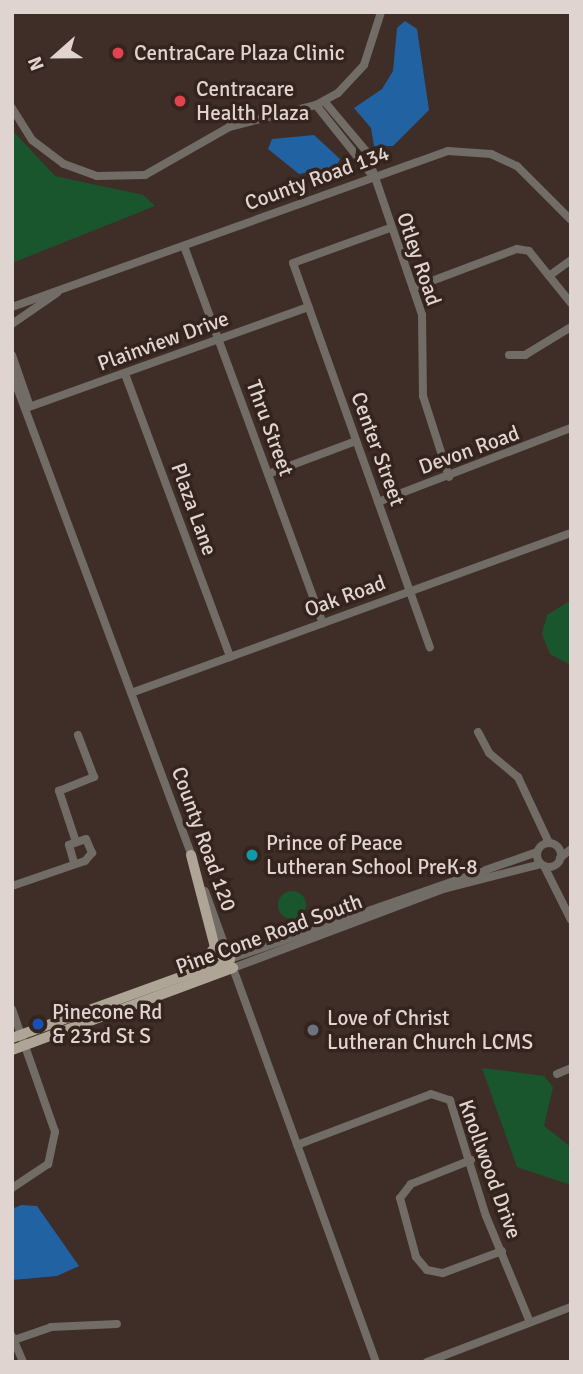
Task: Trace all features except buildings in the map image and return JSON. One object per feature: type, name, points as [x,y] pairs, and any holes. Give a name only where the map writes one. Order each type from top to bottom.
[{"type":"main road","points":[[191,855],[215,947],[192,971]]},
{"type":"main road","name":"Pine Cone Road South","points":[[17,1036],[192,971],[231,963]]},
{"type":"main road","name":"Pine Cone Road South","points":[[12,1050],[231,963]]},
{"type":"street","points":[[12,108],[52,157],[109,177],[161,169],[229,127],[320,103],[364,65],[381,12]]},
{"type":"street","name":"Otley Road","points":[[320,103],[366,151],[390,228],[422,315],[423,396],[449,477]]},
{"type":"street","name":"County Road 134","points":[[12,307],[449,151],[491,153],[537,180],[571,220]]},
{"type":"street","name":"Center Street","points":[[390,228],[293,264],[430,647]]},
{"type":"street","name":"Thru Street","points":[[184,246],[323,623]]},
{"type":"street","points":[[413,288],[517,249],[529,251],[571,303]]},
{"type":"street","points":[[549,276],[571,260]]},
{"type":"street","name":"County Road 134","points":[[12,322],[59,291]]},
{"type":"street","name":"Plainview Drive","points":[[29,407],[309,307]]},
{"type":"street","points":[[12,314],[12,322]]},
{"type":"street","points":[[509,355],[525,355],[571,327]]},
{"type":"street","name":"County Road 120","points":[[12,355],[131,693],[376,1362]]},
{"type":"street","name":"County Road 120","points":[[12,374],[29,407]]},
{"type":"street","name":"Plaza Lane","points":[[125,374],[230,657]]},
{"type":"street","name":"Devon Road","points":[[378,502],[571,428]]},
{"type":"street","points":[[268,474],[356,441]]},
{"type":"street","name":"Oak Road","points":[[131,693],[571,533]]},
{"type":"street","points":[[478,732],[527,795],[546,847],[558,861],[565,907]]},
{"type":"street","points":[[74,862],[68,851],[75,839],[59,791],[94,777],[78,735]]},
{"type":"street","points":[[12,886],[92,853],[86,839],[75,839]]},
{"type":"street","points":[[546,847],[543,865],[571,920]]},
{"type":"street","name":"Pine Cone Road South","points":[[231,963],[546,847],[571,847]]},
{"type":"street","name":"Pine Cone Road South","points":[[231,963],[443,890],[558,861],[571,847]]},
{"type":"street","points":[[12,1009],[17,1036],[25,1045],[55,1141],[48,1164],[12,1188]]},
{"type":"street","points":[[556,1074],[571,1068]]},
{"type":"street","name":"Knollwood Drive","points":[[297,1145],[440,1093],[450,1100],[502,1251],[530,1322]]},
{"type":"street","points":[[471,1160],[411,1184],[400,1198],[416,1257],[427,1270],[443,1273],[502,1251]]},
{"type":"street","points":[[427,1362],[571,1307]]},
{"type":"street","points":[[23,1362],[13,1338],[51,1327],[117,1324]]},
{"type":"green space","points":[[12,130],[55,176],[143,195],[155,206],[12,263]]},
{"type":"green space","points":[[571,600],[569,664],[550,654],[542,634],[547,615]]},
{"type":"green space","points":[[292,891],[302,895],[306,905],[302,915],[292,919],[282,915],[278,905],[282,895]]},
{"type":"green space","points":[[482,1068],[544,1076],[553,1087],[544,1126],[571,1147],[571,1185],[517,1167]]},
{"type":"water","points":[[405,21],[417,29],[429,110],[393,146],[374,146],[371,128],[354,108],[382,89],[393,71],[397,28]]},
{"type":"water","points":[[314,135],[340,159],[336,167],[299,174],[268,149],[272,139]]},
{"type":"water","points":[[21,1205],[37,1206],[79,1266],[57,1276],[12,1280],[12,1209]]},
{"type":"place","name":"CentraCare Plaza Clinic","points":[[118,53]]},
{"type":"place","name":"Centracare Health Plaza","points":[[180,101]]},
{"type":"place","name":"Prince of Peace Lutheran School PreK-8","points":[[252,855]]},
{"type":"place","name":"Pinecone Rd & 23rd St S","points":[[38,1024]]},
{"type":"place","name":"Love of Christ Lutheran Church LCMS","points":[[313,1030]]}]
